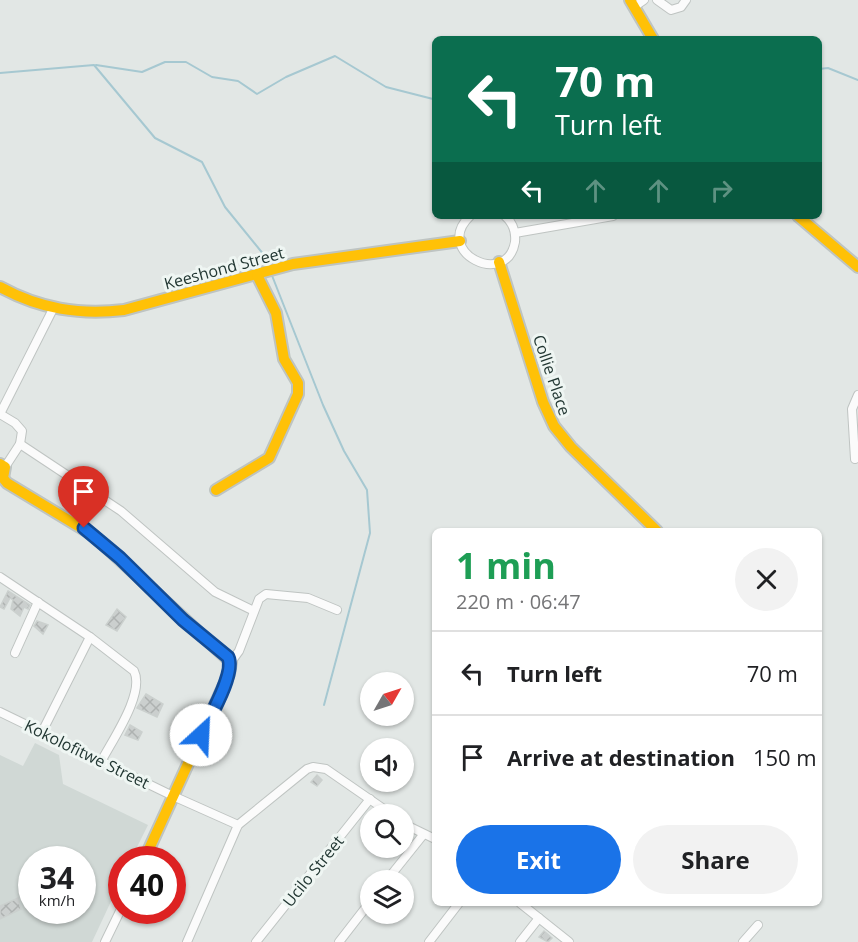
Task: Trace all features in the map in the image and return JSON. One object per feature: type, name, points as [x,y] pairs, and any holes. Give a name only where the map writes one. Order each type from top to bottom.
[{"type":"street","points":[[644,0],[632,4],[651,36]]},
{"type":"street","points":[[657,0],[671,10],[681,7],[686,0]]},
{"type":"street","points":[[467,219],[462,225],[460,241],[471,259],[484,264],[499,262],[513,247],[515,233],[507,219]]},
{"type":"street","points":[[515,233],[596,219]]},
{"type":"street","points":[[802,219],[858,267]]},
{"type":"street","name":"Keeshond Street","points":[[0,287],[33,304],[53,309],[103,313],[124,310],[321,259],[460,241]]},
{"type":"street","name":"Collie Place","points":[[499,262],[543,402],[554,426],[571,447],[654,528]]},
{"type":"street","points":[[216,490],[270,458],[298,393],[298,383],[284,359],[266,272]]},
{"type":"street","points":[[53,309],[0,414],[20,428],[22,435],[20,444],[3,466],[3,478],[7,483],[93,534],[183,620],[222,651],[231,662]]},
{"type":"street","points":[[855,459],[852,409],[858,395]]},
{"type":"street","points":[[20,444],[121,511],[215,592],[254,611]]},
{"type":"street","points":[[0,577],[129,664],[138,679],[136,693],[102,760]]},
{"type":"street","points":[[150,846],[229,674],[231,662],[239,651],[261,596],[270,593],[308,597],[337,610]]},
{"type":"street","points":[[15,653],[38,602]]},
{"type":"street","points":[[42,732],[90,637]]},
{"type":"street","name":"Kokolofitwe Street","points":[[0,712],[238,825]]},
{"type":"street","points":[[189,941],[238,825],[300,774],[313,767],[326,769],[377,804]]},
{"type":"street","name":"Ucilo Street","points":[[256,942],[370,799]]},
{"type":"street","points":[[414,830],[432,838]]},
{"type":"street","points":[[395,870],[423,835]]},
{"type":"street","points":[[429,942],[457,906]]},
{"type":"street","points":[[524,906],[568,942]]},
{"type":"street","points":[[339,942],[360,915]]},
{"type":"street","points":[[520,942],[539,918]]},
{"type":"street","points":[[105,942],[114,924]]},
{"type":"street","points":[[745,941],[758,925]]},
{"type":"shaded area","points":[[35,743],[59,755],[63,784],[148,825],[138,846],[108,846],[108,908],[92,942],[0,942],[0,755],[23,766]]},
{"type":"building","points":[[8,591],[30,605],[28,609],[24,607],[20,616],[11,609],[13,600],[10,598],[4,609],[0,607]]},
{"type":"building","points":[[117,609],[126,617],[117,631],[106,625]]},
{"type":"building","points":[[37,621],[48,625],[43,634],[34,626]]},
{"type":"building","points":[[146,694],[163,704],[157,717],[137,708]]},
{"type":"building","points":[[130,725],[142,732],[138,740],[125,735]]},
{"type":"building","points":[[317,775],[322,780],[317,786],[311,782]]},
{"type":"building","points":[[18,898],[18,910],[0,919],[0,906]]},
{"type":"building","points":[[544,931],[552,938],[548,942],[539,937]]},
{"type":"waterway","points":[[96,65],[142,72],[165,62],[186,62],[212,77],[238,81],[257,94],[286,77],[335,56],[386,87],[432,99]]},
{"type":"waterway","points":[[0,73],[94,65],[155,138],[202,162],[225,207],[264,255],[269,268]]},
{"type":"waterway","points":[[822,69],[828,68],[858,80]]},
{"type":"waterway","points":[[271,273],[323,405],[344,451],[367,490],[370,533],[324,705]]},
{"type":"traffic: slow","points":[[630,0],[651,36]]},
{"type":"traffic: slow","points":[[802,219],[858,267]]},
{"type":"traffic: slow","points":[[0,287],[30,301],[60,309],[91,312],[124,310],[293,264],[460,241]]},
{"type":"traffic: slow","points":[[499,262],[543,402],[554,426],[571,447],[654,528]]},
{"type":"traffic: slow","points":[[216,490],[269,458],[298,394],[298,383],[284,359],[276,313],[257,275]]},
{"type":"traffic: slow","points":[[0,464],[5,467],[3,478],[7,483],[93,535],[231,662],[229,674],[150,846]]},
{"type":"route","points":[[84,528],[120,558],[160,599],[222,651],[231,662],[229,674],[201,735]]}]
